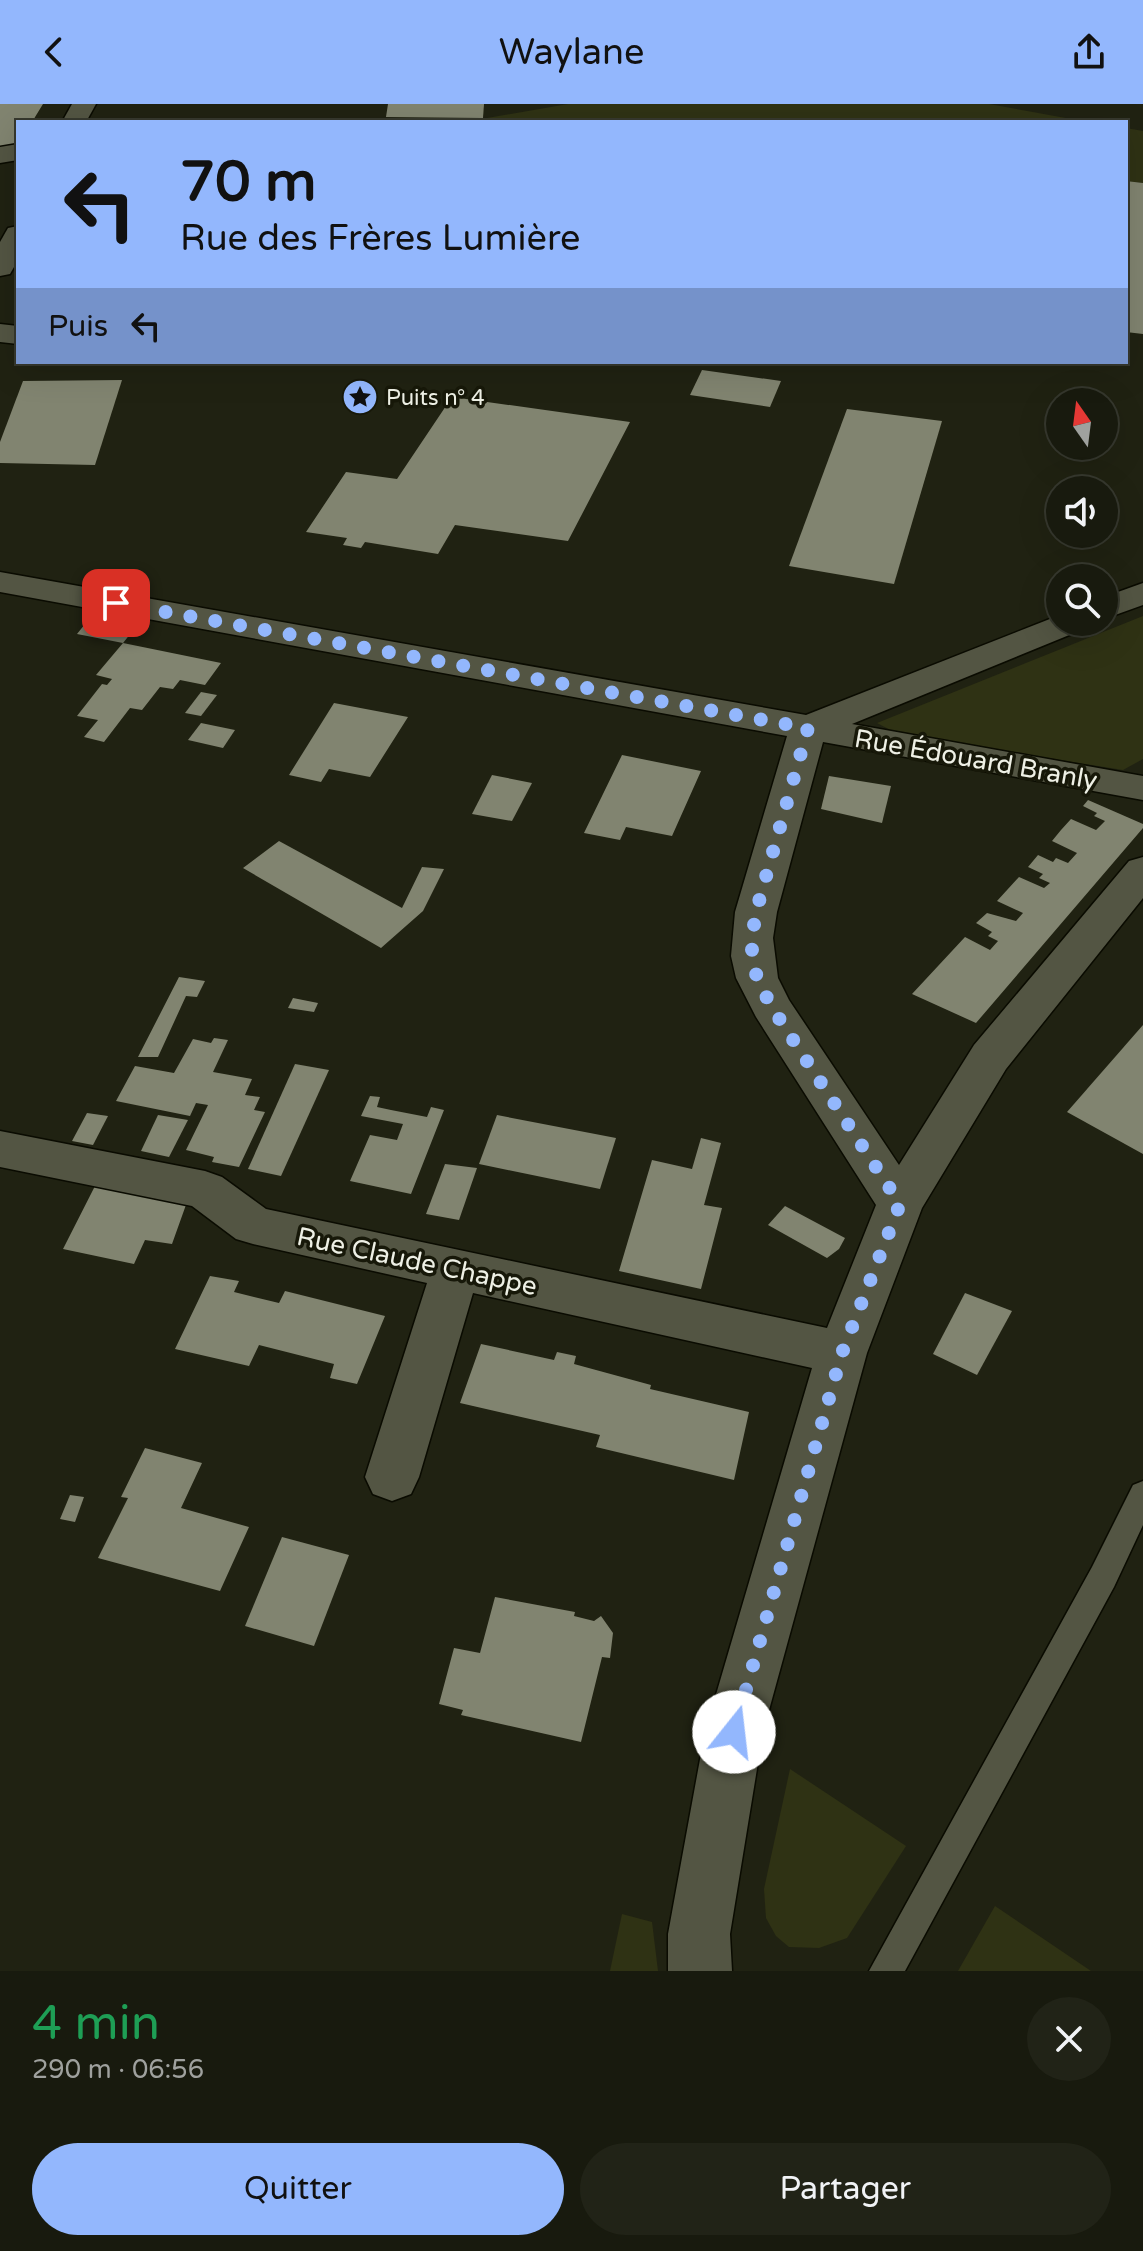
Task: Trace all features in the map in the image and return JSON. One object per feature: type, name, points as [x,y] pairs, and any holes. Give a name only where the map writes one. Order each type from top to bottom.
[{"type":"street","points":[[0,268],[16,238]]},
{"type":"street","name":"Rue Édouard Branly","points":[[0,582],[1143,788]]},
{"type":"street","points":[[1118,603],[1143,593]]},
{"type":"street","points":[[900,1204],[771,1006],[757,978],[752,956],[756,912],[808,728],[1046,632]]},
{"type":"street","points":[[700,1971],[699,1934],[705,1889],[734,1732],[842,1353],[900,1204],[990,1057],[1143,871]]},
{"type":"street","name":"Rue Claude Chappe","points":[[0,1149],[205,1190],[253,1225],[842,1353]]},
{"type":"street","points":[[392,1477],[456,1269]]},
{"type":"lane","points":[[886,1971],[1103,1577],[1143,1494]]},
{"type":"green space","points":[[568,104],[989,104],[1077,120],[591,118],[476,120]]},
{"type":"green space","points":[[1128,128],[1143,131],[1143,183],[1128,181]]},
{"type":"green space","points":[[1143,616],[1143,759],[1123,770],[898,734],[877,723],[1093,636],[1118,636],[1118,626]]},
{"type":"green space","points":[[790,1769],[906,1846],[847,1938],[819,1948],[789,1947],[776,1936],[766,1918],[764,1889]]},
{"type":"green space","points":[[995,1906],[1091,1971],[958,1971]]},
{"type":"green space","points":[[622,1914],[652,1922],[658,1971],[610,1971]]},
{"type":"building","points":[[0,104],[43,104],[33,120],[16,120],[16,145],[0,149]]},
{"type":"building","points":[[388,104],[484,104],[483,118],[386,117]]},
{"type":"building","points":[[1128,181],[1143,183],[1143,334],[1128,332]]},
{"type":"building","points":[[702,370],[781,381],[770,407],[690,395]]},
{"type":"building","points":[[122,380],[95,465],[0,463],[0,442],[23,381]]},
{"type":"building","points":[[452,397],[630,422],[568,541],[455,525],[438,554],[365,542],[361,548],[343,545],[347,538],[306,532],[346,472],[397,479]]},
{"type":"building","points":[[847,409],[942,421],[894,584],[789,566]]},
{"type":"building","points":[[89,619],[135,628],[123,643],[77,634]]},
{"type":"building","points":[[123,643],[221,663],[205,685],[180,680],[173,689],[160,687],[142,710],[130,708],[104,742],[84,737],[98,720],[77,716],[102,684],[107,685],[112,679],[96,675]]},
{"type":"building","points":[[201,692],[217,695],[201,716],[185,713]]},
{"type":"building","points":[[334,703],[408,717],[370,777],[329,769],[321,782],[289,775]]},
{"type":"building","points":[[201,723],[235,730],[223,748],[188,740]]},
{"type":"building","points":[[622,755],[701,771],[672,836],[626,827],[620,840],[584,833]]},
{"type":"building","points":[[492,775],[532,783],[512,821],[472,814]]},
{"type":"building","points":[[829,776],[891,786],[882,823],[821,809]]},
{"type":"building","points":[[1088,800],[1143,824],[1143,828],[976,1023],[912,994],[965,937],[990,950],[998,941],[988,936],[992,932],[976,923],[987,913],[1016,921],[1023,913],[997,901],[1019,877],[1044,888],[1050,883],[1039,878],[1043,874],[1028,867],[1038,855],[1053,862],[1056,858],[1068,863],[1077,853],[1052,841],[1071,819],[1096,830],[1105,821],[1083,806]]},
{"type":"building","points":[[279,841],[402,908],[422,867],[444,869],[423,911],[381,948],[243,868]]},
{"type":"building","points":[[179,977],[205,981],[197,997],[186,996],[158,1057],[138,1057]]},
{"type":"building","points":[[293,998],[318,1003],[314,1012],[288,1008]]},
{"type":"building","points":[[1143,1025],[1143,1154],[1067,1112]]},
{"type":"building","points":[[214,1038],[228,1040],[213,1072],[252,1079],[245,1095],[260,1097],[254,1110],[265,1112],[239,1167],[212,1162],[214,1157],[186,1150],[208,1105],[196,1103],[190,1116],[116,1101],[135,1066],[174,1073],[193,1039],[211,1043]]},
{"type":"building","points":[[295,1064],[329,1070],[281,1176],[248,1169]]},
{"type":"building","points":[[370,1096],[380,1097],[377,1107],[427,1117],[431,1107],[444,1110],[411,1194],[350,1181],[370,1135],[397,1140],[403,1124],[361,1116]]},
{"type":"building","points":[[87,1113],[108,1116],[93,1145],[72,1141]]},
{"type":"building","points":[[158,1115],[188,1120],[169,1157],[141,1151]]},
{"type":"building","points":[[497,1115],[616,1138],[600,1189],[479,1164]]},
{"type":"building","points":[[701,1138],[721,1143],[704,1205],[722,1208],[701,1289],[619,1271],[652,1160],[692,1169]]},
{"type":"building","points":[[445,1164],[477,1168],[459,1220],[426,1214]]},
{"type":"building","points":[[95,1186],[187,1202],[172,1244],[145,1240],[134,1264],[63,1249]]},
{"type":"building","points":[[785,1206],[845,1238],[839,1249],[827,1258],[768,1225]]},
{"type":"building","points":[[210,1276],[239,1281],[234,1292],[279,1303],[285,1291],[385,1316],[357,1384],[330,1378],[334,1364],[259,1345],[249,1366],[175,1349]]},
{"type":"building","points":[[965,1293],[1012,1311],[977,1375],[933,1354]]},
{"type":"building","points":[[481,1344],[554,1360],[557,1352],[576,1356],[574,1364],[651,1385],[650,1389],[749,1412],[734,1480],[596,1447],[600,1435],[460,1403]]},
{"type":"building","points":[[145,1448],[202,1463],[181,1508],[249,1527],[220,1591],[98,1558],[128,1498],[121,1497]]},
{"type":"building","points":[[70,1495],[84,1497],[75,1522],[60,1519]]},
{"type":"building","points":[[282,1537],[349,1555],[314,1646],[245,1626]]},
{"type":"building","points":[[495,1597],[575,1612],[574,1616],[594,1621],[601,1616],[613,1633],[610,1658],[602,1657],[581,1742],[461,1715],[463,1710],[439,1704],[454,1648],[480,1653]]},
{"type":"place","name":"Puits n° 4","points":[[360,397]]},
{"type":"route","points":[[116,603],[808,728],[756,912],[752,956],[757,978],[771,1006],[900,1204],[842,1353],[734,1732]]}]
